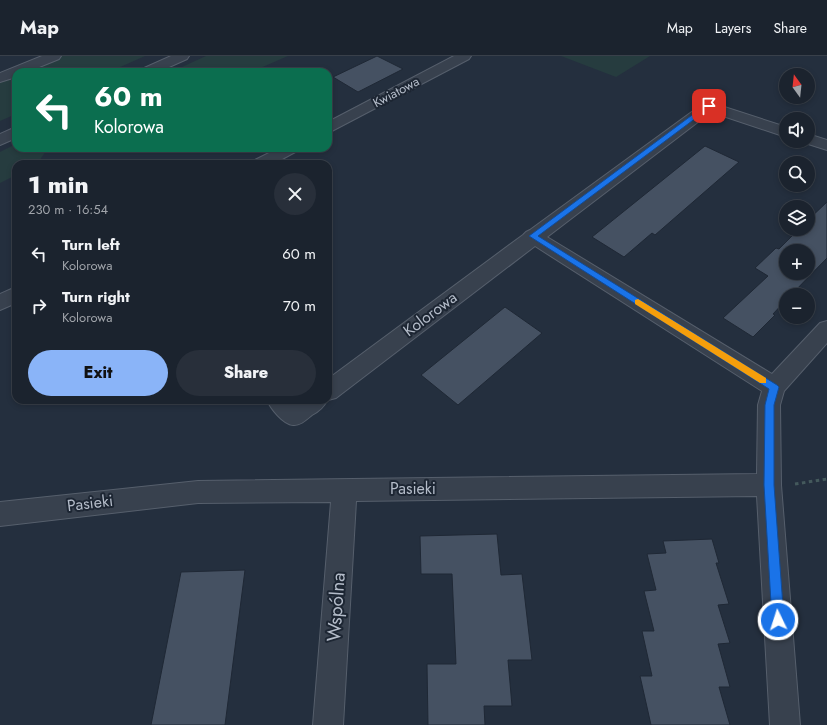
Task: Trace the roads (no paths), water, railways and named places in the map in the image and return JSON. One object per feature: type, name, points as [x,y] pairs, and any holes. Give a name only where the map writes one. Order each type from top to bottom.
[{"type":"street","points":[[25,68],[54,56]]},
{"type":"street","points":[[156,68],[182,56]]},
{"type":"street","name":"Kwiatowa","points":[[332,126],[464,56]]},
{"type":"street","points":[[0,78],[12,73]]},
{"type":"street","name":"Kolorowa","points":[[332,388],[532,236],[709,106],[779,130]]},
{"type":"street","points":[[332,113],[343,120]]},
{"type":"street","points":[[0,140],[12,134]]},
{"type":"street","points":[[815,141],[827,145]]},
{"type":"street","points":[[268,160],[284,152]]},
{"type":"street","points":[[532,236],[774,387]]},
{"type":"street","points":[[0,303],[12,296]]},
{"type":"street","points":[[785,725],[769,485],[769,405],[774,387],[827,329]]},
{"type":"street","points":[[282,404],[294,416],[310,404]]},
{"type":"street","name":"Pasieki","points":[[0,514],[198,492],[344,489],[769,485]]},
{"type":"street","name":"Wspólna","points":[[328,725],[344,489]]}]
